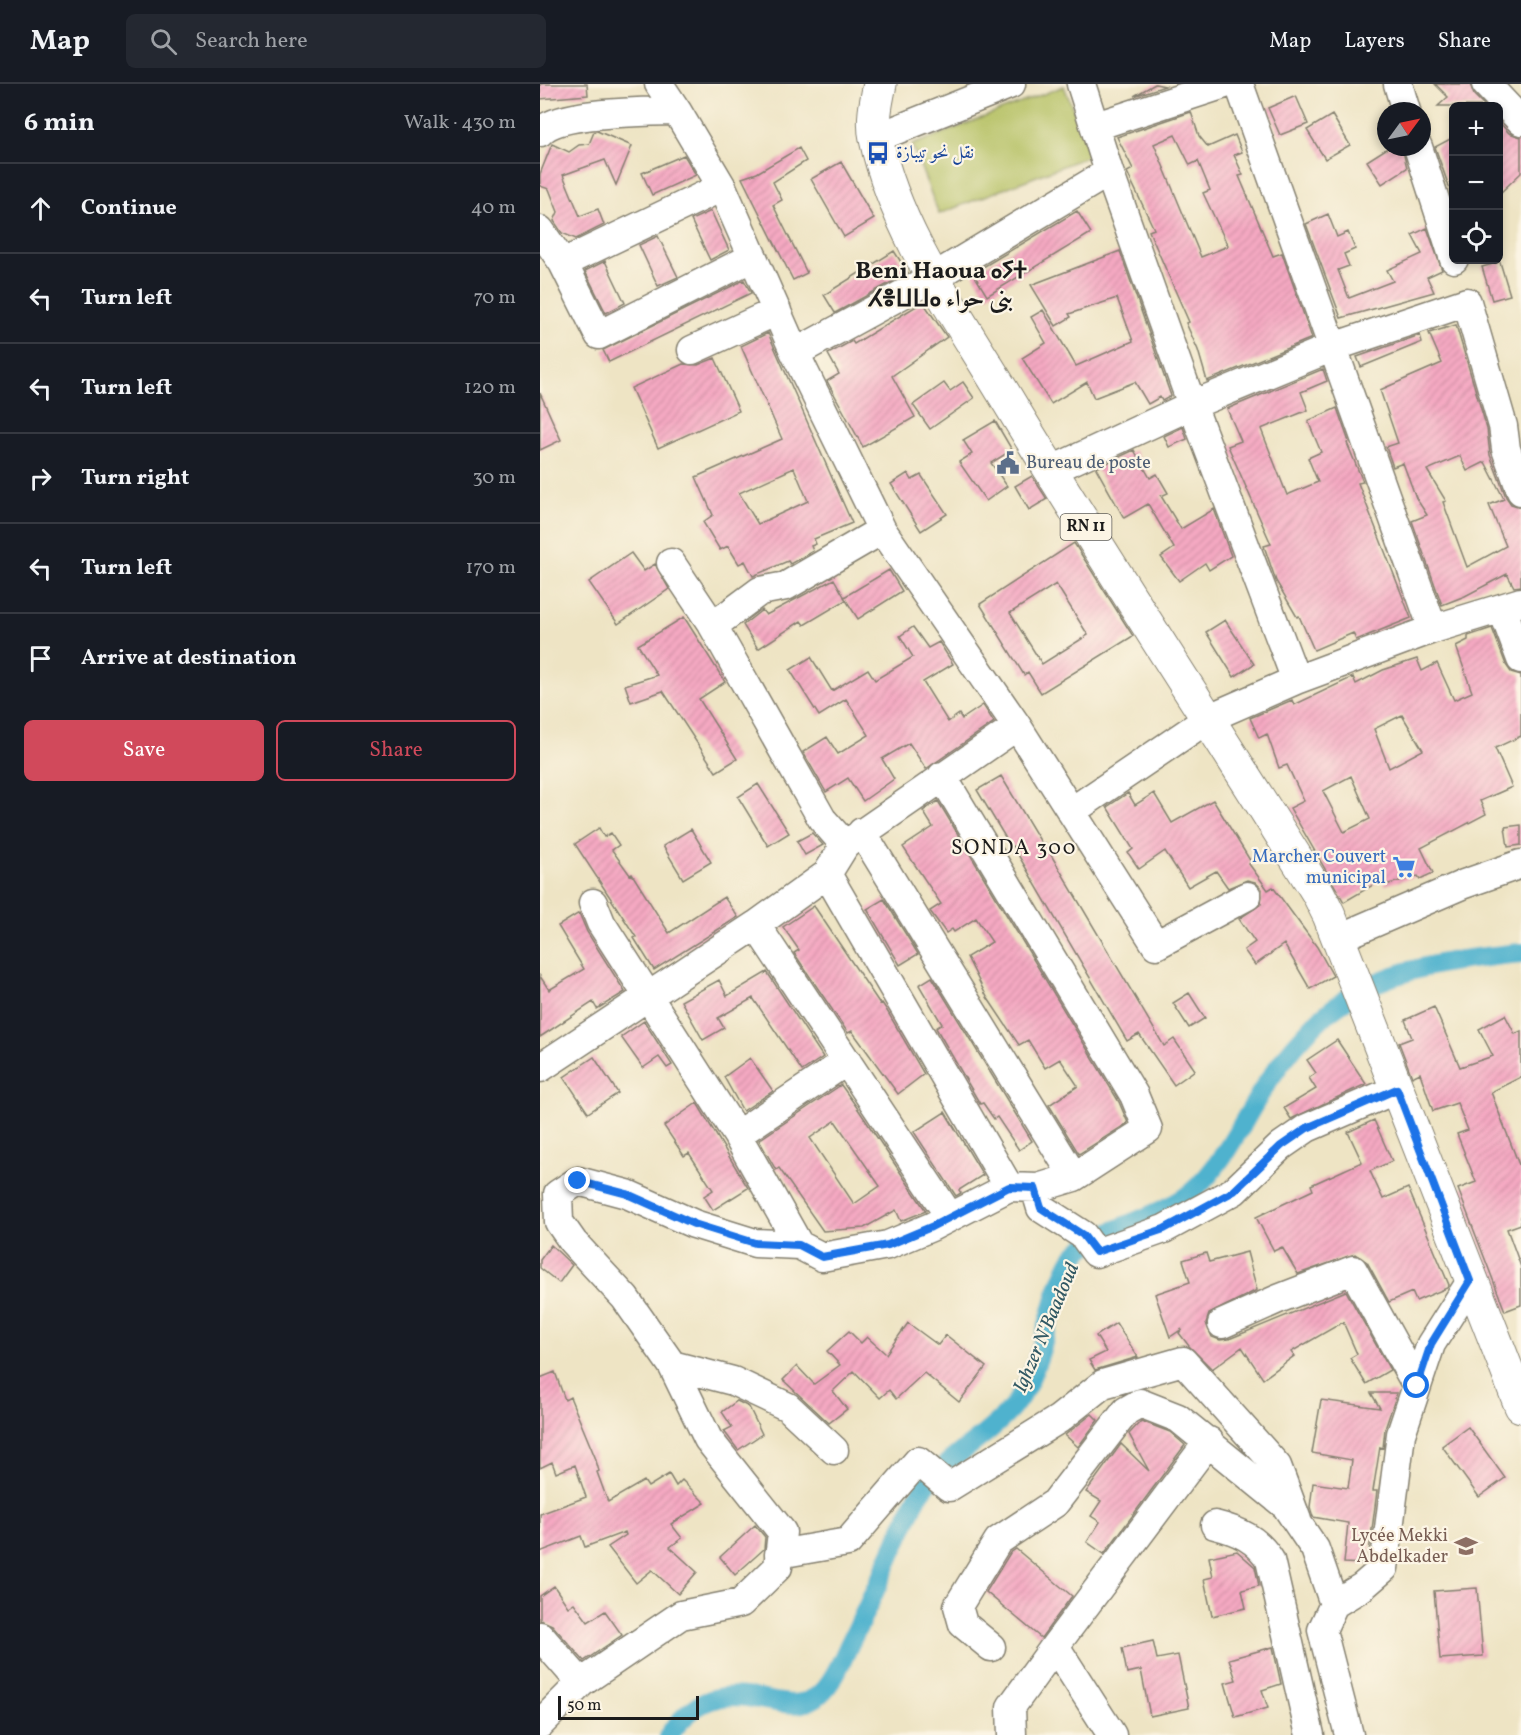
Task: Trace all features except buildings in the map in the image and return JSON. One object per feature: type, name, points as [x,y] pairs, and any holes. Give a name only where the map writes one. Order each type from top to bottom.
[{"type":"main road","name":"RN 11","points":[[880,84],[874,113],[876,138],[892,190],[920,253],[1050,471],[1209,718],[1318,893],[1342,945],[1470,1281],[1521,1406]]},
{"type":"street","points":[[660,84],[722,187],[795,353],[882,530],[1017,726],[1156,945],[1247,896]]},
{"type":"street","points":[[876,138],[1011,84]]},
{"type":"street","points":[[1080,84],[1096,126],[1108,172],[1192,405],[1296,680]]},
{"type":"street","points":[[1096,126],[1225,84]]},
{"type":"street","points":[[1239,84],[1433,629]]},
{"type":"street","points":[[1398,84],[1403,102]]},
{"type":"street","points":[[1486,84],[1521,121]]},
{"type":"street","points":[[540,132],[547,124],[604,114],[677,111]]},
{"type":"street","points":[[1421,156],[1449,243]]},
{"type":"street","points":[[795,353],[934,277],[1108,172]]},
{"type":"street","points":[[563,263],[722,187]]},
{"type":"street","points":[[540,230],[563,263],[599,335],[753,257]]},
{"type":"street","points":[[1456,264],[1503,426],[1506,449],[1521,490]]},
{"type":"street","points":[[1050,471],[1192,405],[1332,347],[1467,302]]},
{"type":"street","points":[[692,350],[777,311]]},
{"type":"street","points":[[713,626],[760,591],[786,586],[882,530]]},
{"type":"street","points":[[671,563],[713,626],[822,819],[854,839],[1074,1177]]},
{"type":"street","points":[[1072,811],[1209,718],[1296,680],[1433,629],[1511,605],[1521,659]]},
{"type":"street","points":[[540,1068],[756,925],[826,874],[854,839],[1017,726]]},
{"type":"street","points":[[540,1724],[581,1683],[681,1615],[741,1603],[778,1567],[782,1532],[708,1439],[672,1365],[625,1298],[568,1235],[559,1221],[558,1194],[578,1181],[627,1194],[694,1224],[755,1243],[799,1245],[822,1257],[888,1245],[1022,1187],[1074,1177],[1148,1129],[1134,1095],[942,776]]},
{"type":"street","points":[[1342,945],[1464,884],[1521,864]]},
{"type":"street","points":[[826,874],[1022,1187],[1041,1208],[1090,1244],[1164,1229],[1234,1191],[1281,1146],[1307,1128],[1397,1089]]},
{"type":"street","points":[[593,903],[601,923],[737,1135],[799,1245]]},
{"type":"street","points":[[756,925],[950,1217]]},
{"type":"street","points":[[737,1135],[847,1061]]},
{"type":"street","points":[[1222,1324],[1353,1270],[1417,1386]]},
{"type":"street","points":[[1349,1735],[1322,1630],[1334,1604],[1362,1587],[1384,1568],[1401,1434],[1431,1344],[1470,1281]]},
{"type":"street","points":[[779,1554],[848,1542],[918,1461],[949,1487],[1059,1419],[1103,1384],[1183,1361],[1277,1466],[1297,1520],[1315,1550],[1334,1604]]},
{"type":"street","points":[[672,1365],[733,1381],[788,1407],[834,1450]]},
{"type":"street","points":[[991,1647],[963,1624],[958,1606],[998,1541],[1055,1503],[1126,1411],[1140,1403],[1178,1418],[1209,1441],[1268,1489],[1297,1520]]},
{"type":"street","points":[[1012,1735],[1011,1707],[1209,1441]]},
{"type":"street","points":[[1215,1525],[1239,1532],[1262,1547],[1270,1560],[1310,1735]]},
{"type":"street","points":[[540,1636],[581,1683]]},
{"type":"street","points":[[1055,1646],[1112,1735]]},
{"type":"green space","points":[[1064,86],[1091,155],[939,214],[912,145]]},
{"type":"waterway","name":"Ighzer N'Baadoud","points":[[669,1735],[690,1712],[710,1700],[731,1696],[788,1704],[805,1702],[825,1689],[841,1663],[917,1498],[938,1472],[1001,1420],[1023,1392],[1039,1355],[1056,1297],[1071,1261],[1093,1242],[1163,1210],[1192,1192],[1225,1153],[1269,1080],[1295,1045],[1321,1018],[1348,998],[1377,982],[1408,971],[1442,963],[1521,953]]},
{"type":"place","name":"نقل نحو تيبازة","points":[[878,153]]},
{"type":"place","name":"Bureau de poste","points":[[1008,463]]},
{"type":"place","name":"Marcher Couvert municipal","points":[[1404,867]]},
{"type":"place","name":"Lycée Mekki Abdelkader","points":[[1466,1546]]},
{"type":"district","name":"Beni Haoua ⴰⵢⵜ ⵃⴻⵡⵡⴰ بنى حواء","points":[[941,286]]},
{"type":"district","name":"SONDA 300","points":[[1014,848]]},
{"type":"route","points":[[578,1181],[627,1194],[694,1224],[755,1243],[799,1245],[822,1257],[888,1245],[931,1227],[1009,1187],[1035,1188],[1041,1208],[1083,1235],[1096,1252],[1164,1229],[1234,1191],[1281,1146],[1307,1128],[1397,1089],[1470,1281],[1431,1344],[1417,1386]]}]
